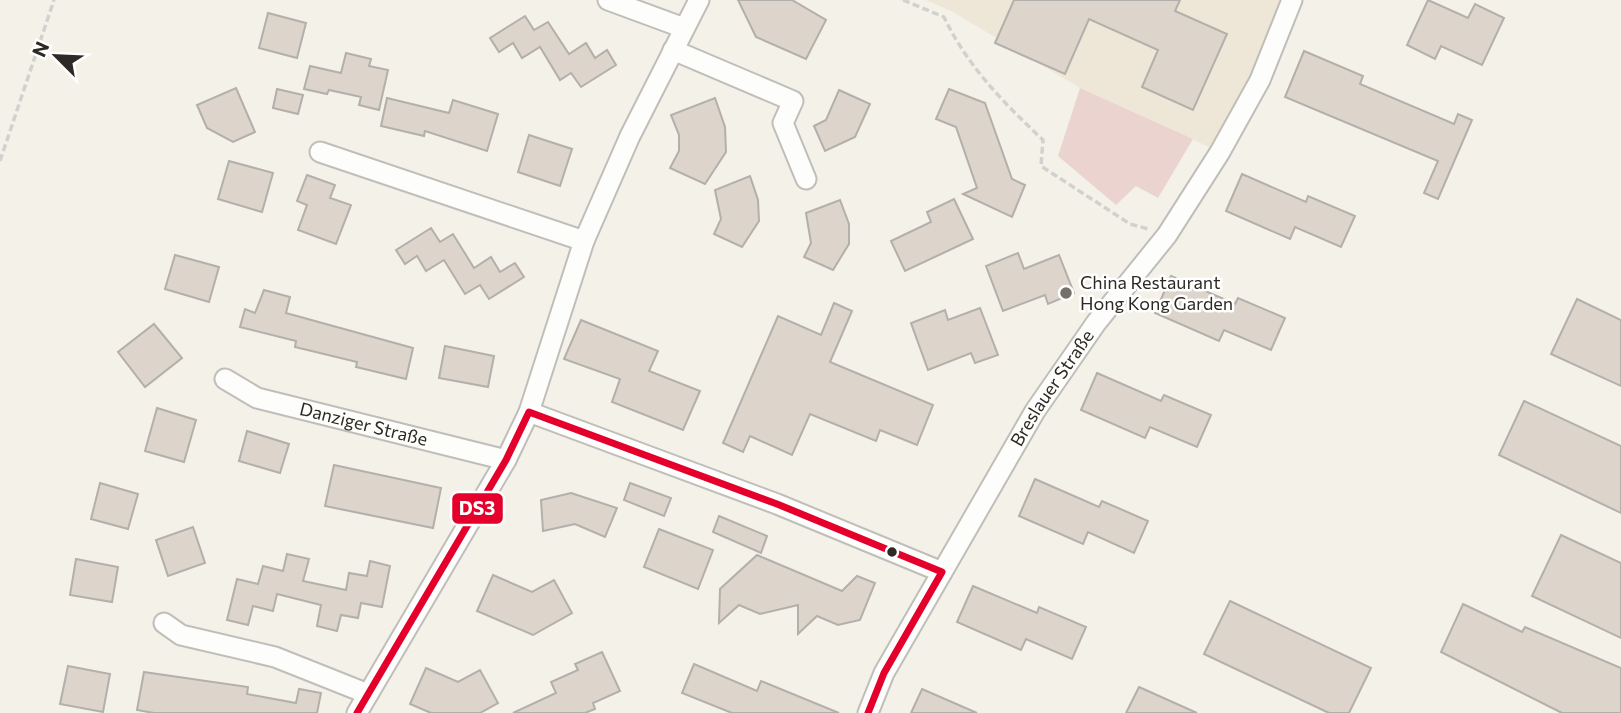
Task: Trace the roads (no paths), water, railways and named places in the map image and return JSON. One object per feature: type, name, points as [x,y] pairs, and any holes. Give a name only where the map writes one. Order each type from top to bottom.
[{"type":"street","points":[[608,0],[684,28]]},
{"type":"street","points":[[357,713],[506,460],[529,412],[584,241],[630,136],[699,0]]},
{"type":"street","name":"Breslauer Straße","points":[[868,713],[884,673],[1035,411],[1097,323],[1167,234],[1220,152],[1261,80],[1293,0]]},
{"type":"street","points":[[673,50],[793,101],[783,123],[806,178]]},
{"type":"street","points":[[320,152],[584,241]]},
{"type":"street","name":"Danziger Straße","points":[[225,379],[257,398],[506,460]]},
{"type":"street","points":[[529,412],[777,504],[942,572]]},
{"type":"street","points":[[164,623],[181,635],[275,657],[368,694]]},
{"type":"place","name":"China Restaurant Hong Kong Garden","points":[[1066,293]]}]
